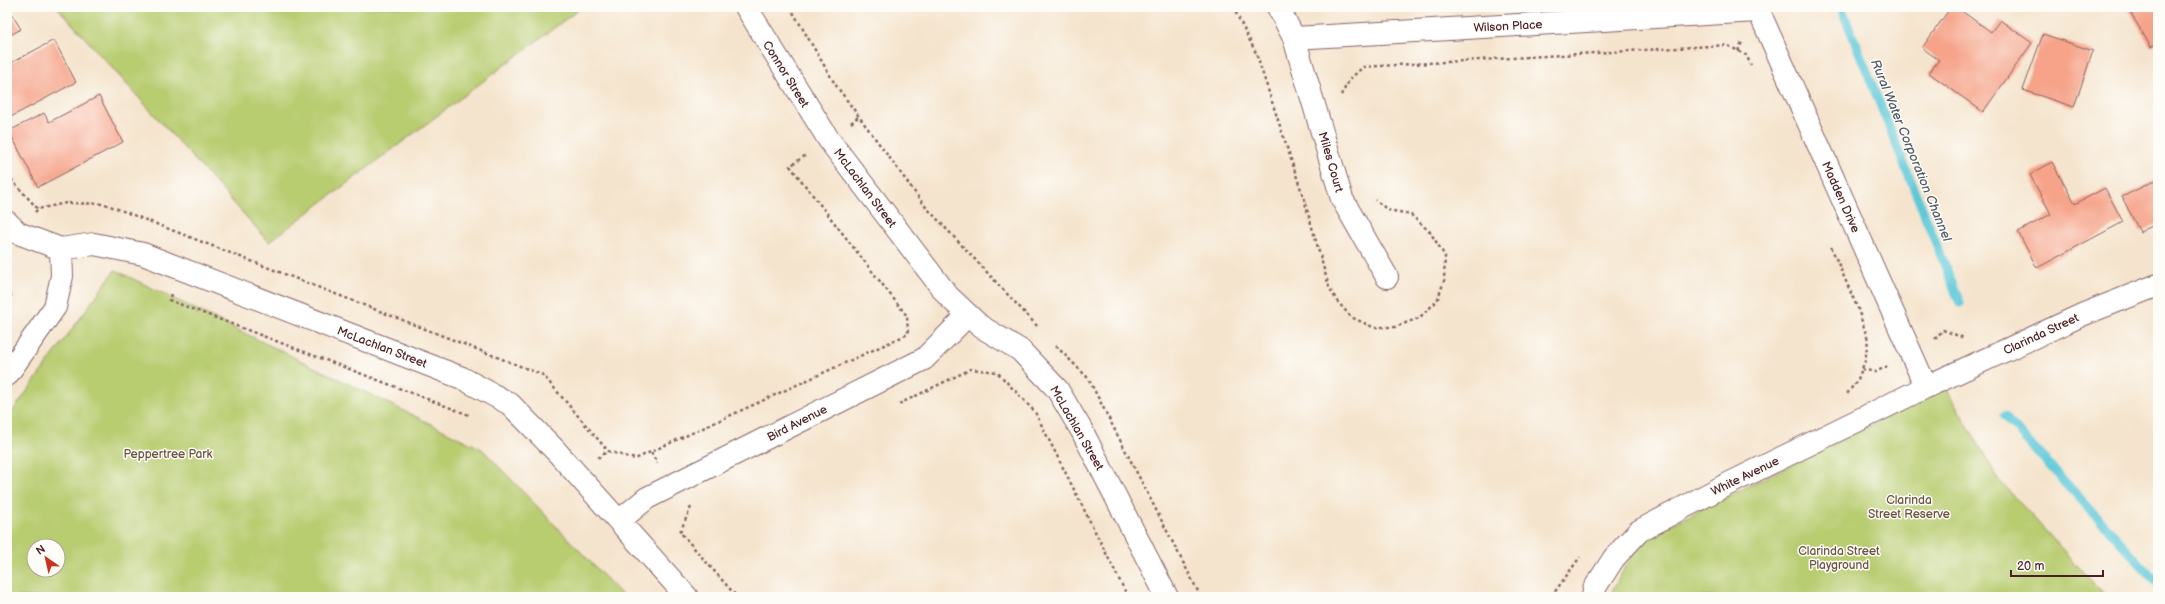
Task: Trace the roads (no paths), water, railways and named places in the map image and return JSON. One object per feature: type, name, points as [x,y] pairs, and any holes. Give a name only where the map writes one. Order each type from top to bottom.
[{"type":"street","name":"Connor Street","points":[[746,7],[829,140]]},
{"type":"street","points":[[1278,7],[1294,38]]},
{"type":"street","name":"Wilson Place","points":[[1294,38],[1757,9]]},
{"type":"street","name":"Madden Drive","points":[[1757,9],[1926,387]]},
{"type":"street","name":"Miles Court","points":[[1294,38],[1342,199],[1387,277]]},
{"type":"street","name":"McLachlan Street","points":[[829,140],[948,296],[980,326],[1020,350],[1057,389],[1082,431],[1167,597]]},
{"type":"street","name":"McLachlan Street","points":[[12,227],[61,249],[94,244],[143,254],[462,378],[510,404],[556,451],[687,597]]},
{"type":"street","points":[[7,375],[55,307],[62,276],[61,249]]},
{"type":"street","name":"Clarinda Street","points":[[1926,387],[2084,314],[2158,285]]},
{"type":"street","name":"Bird Avenue","points":[[619,521],[647,498],[924,359],[968,315]]},
{"type":"street","name":"White Avenue","points":[[1593,597],[1594,588],[1614,558],[1639,531],[1722,487],[1926,387]]},
{"type":"waterway","name":"Rural Water Corporation Channel","points":[[1841,7],[1960,303]]},
{"type":"waterway","name":"Rural Water Corporation Channel","points":[[2004,416],[2158,583]]},
{"type":"park label","name":"Peppertree Park","points":[[168,454]]},
{"type":"park label","name":"Clarinda Street Reserve","points":[[1909,507]]},
{"type":"park label","name":"Clarinda Street Playground","points":[[1839,558]]}]
